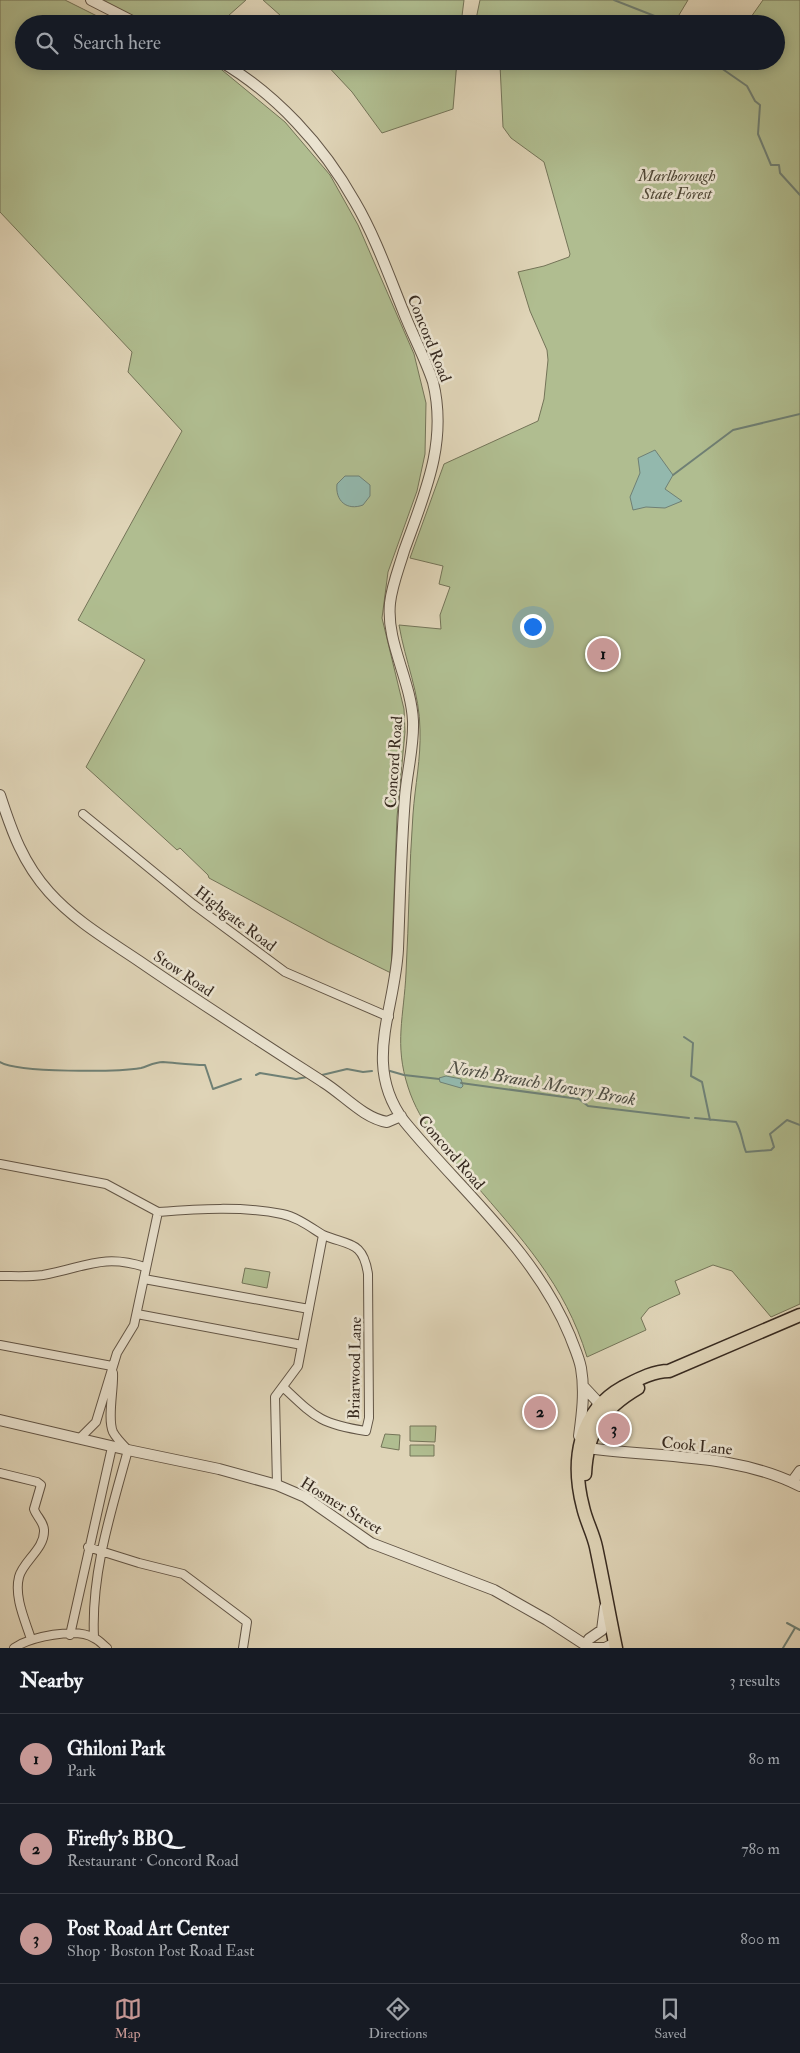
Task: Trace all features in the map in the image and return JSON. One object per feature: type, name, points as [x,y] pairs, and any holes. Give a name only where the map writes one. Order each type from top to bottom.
[{"type":"main road","points":[[616,1645],[592,1531],[583,1450],[600,1412],[625,1396],[664,1376],[669,1371],[800,1314]]},
{"type":"street","points":[[91,0],[120,15]]},
{"type":"street","name":"Concord Road","points":[[233,70],[262,90],[301,127],[331,164],[352,196],[428,368],[437,397],[439,427],[435,462],[397,572],[390,602],[391,632],[408,690],[413,735],[405,798],[398,961],[383,1049],[382,1073],[390,1098],[401,1116],[516,1246],[542,1282],[558,1309],[575,1350],[583,1386],[583,1450]]},
{"type":"street","name":"Stow Road","points":[[0,795],[16,845],[31,871],[51,894],[84,924],[210,1010],[325,1082],[371,1116],[387,1122],[401,1116]]},
{"type":"street","name":"Highgate Road","points":[[82,814],[193,904],[285,972],[389,1016]]},
{"type":"street","points":[[0,1164],[106,1184],[158,1212],[134,1325],[117,1353],[96,1422],[80,1438]]},
{"type":"street","name":"Briarwood Lane","points":[[158,1212],[189,1210],[283,1214],[305,1223],[323,1235],[352,1244],[366,1257],[368,1274],[369,1418],[366,1431],[336,1427],[315,1417],[282,1387]]},
{"type":"street","points":[[277,1485],[275,1397],[298,1366],[323,1235]]},
{"type":"street","points":[[0,1276],[40,1275],[101,1260],[127,1262],[145,1267]]},
{"type":"street","points":[[144,1280],[309,1309]]},
{"type":"street","points":[[137,1314],[302,1345]]},
{"type":"street","points":[[0,1345],[112,1366]]},
{"type":"street","points":[[94,1637],[94,1592],[101,1551],[128,1450],[113,1432],[110,1417],[114,1390],[112,1366]]},
{"type":"street","points":[[583,1386],[597,1401],[600,1412]]},
{"type":"street","points":[[583,1400],[586,1404],[600,1412]]},
{"type":"street","name":"Hosmer Street","points":[[0,1420],[219,1469],[277,1485],[305,1497],[371,1543],[494,1590],[590,1645],[607,1640],[616,1645]]},
{"type":"street","points":[[70,1635],[88,1547],[112,1446]]},
{"type":"street","name":"Cook Lane","points":[[583,1450],[732,1463],[776,1474],[796,1484]]},
{"type":"street","points":[[796,1484],[800,1471]]},
{"type":"street","points":[[0,1474],[37,1482],[41,1485],[34,1509],[43,1524],[43,1538],[19,1575],[17,1591],[31,1639]]},
{"type":"street","points":[[88,1547],[183,1574],[195,1581],[247,1622],[243,1648]]},
{"type":"street","points":[[590,1645],[602,1630],[606,1596]]},
{"type":"street","points":[[14,1648],[31,1639],[43,1636],[70,1635],[94,1637],[106,1648]]},
{"type":"green space","points":[[0,0],[65,0],[95,15],[15,15],[15,70],[222,70],[285,122],[330,175],[358,225],[414,354],[426,403],[425,454],[417,491],[388,572],[382,618],[404,709],[405,732],[397,817],[391,973],[328,942],[209,878],[180,848],[177,850],[86,767],[145,660],[78,620],[182,431],[128,372],[132,352],[0,212]]},
{"type":"green space","points":[[93,0],[246,0],[229,15],[131,15]]},
{"type":"green space","points":[[263,0],[464,0],[462,15],[280,15]]},
{"type":"green space","points":[[480,0],[688,0],[679,15],[477,15]]},
{"type":"green space","name":"Marlborough State Forest","points":[[763,0],[800,0],[800,1304],[771,1317],[732,1271],[713,1265],[675,1281],[680,1294],[649,1308],[641,1318],[646,1330],[587,1357],[578,1331],[554,1284],[524,1243],[435,1138],[413,1101],[404,1072],[401,1057],[401,1030],[420,730],[418,703],[399,625],[441,629],[440,615],[450,587],[439,584],[443,566],[410,558],[444,464],[538,421],[544,399],[548,360],[547,350],[530,311],[518,272],[544,266],[569,257],[570,254],[544,162],[511,138],[503,127],[500,70],[785,70],[785,15],[752,15]]},
{"type":"green space","points":[[331,70],[456,70],[453,109],[382,133],[352,92]]},
{"type":"green space","points":[[245,1268],[270,1272],[267,1288],[242,1283]]},
{"type":"green space","points":[[410,1426],[436,1426],[435,1442],[410,1441]]},
{"type":"green space","points":[[385,1434],[400,1435],[399,1450],[381,1447]]},
{"type":"green space","points":[[410,1445],[434,1445],[434,1456],[410,1456]]},
{"type":"water","points":[[655,450],[673,475],[665,489],[682,501],[665,508],[646,507],[633,510],[630,497],[640,473],[638,458]]},
{"type":"water","points":[[345,476],[359,476],[370,485],[370,496],[363,505],[352,507],[340,500],[337,484]]},
{"type":"water","points":[[446,1076],[461,1079],[463,1086],[461,1088],[440,1082],[439,1078]]},
{"type":"waterway","points":[[614,0],[652,15]]},
{"type":"waterway","points":[[724,70],[747,86],[755,101],[760,105],[758,134],[771,165],[779,165],[780,173],[800,195]]},
{"type":"waterway","points":[[673,475],[733,430],[800,414]]},
{"type":"waterway","points":[[684,1037],[693,1043],[691,1076],[702,1082],[710,1120]]},
{"type":"waterway","name":"North Branch Mowry Brook","points":[[0,1062],[10,1066],[68,1071],[141,1068],[163,1062],[205,1065],[213,1089],[241,1079]]},
{"type":"waterway","name":"North Branch Mowry Brook","points":[[322,1075],[347,1069],[363,1072],[372,1071]]},
{"type":"waterway","name":"North Branch Mowry Brook","points":[[390,1071],[404,1075],[439,1079]]},
{"type":"waterway","name":"North Branch Mowry Brook","points":[[256,1075],[260,1073],[296,1079],[307,1077]]},
{"type":"waterway","name":"North Branch Mowry Brook","points":[[461,1083],[579,1099],[588,1106],[689,1118]]},
{"type":"waterway","name":"North Branch Mowry Brook","points":[[695,1118],[736,1122],[746,1152],[771,1150],[774,1147],[770,1134],[787,1120],[800,1125]]},
{"type":"waterway","points":[[787,1623],[800,1630]]},
{"type":"waterway","points":[[783,1648],[795,1628]]},
{"type":"place","name":"Ghiloni Park","points":[[603,654]]},
{"type":"place","name":"Firefly's BBQ","points":[[540,1412]]},
{"type":"place","name":"Post Road Art Center","points":[[614,1429]]}]
